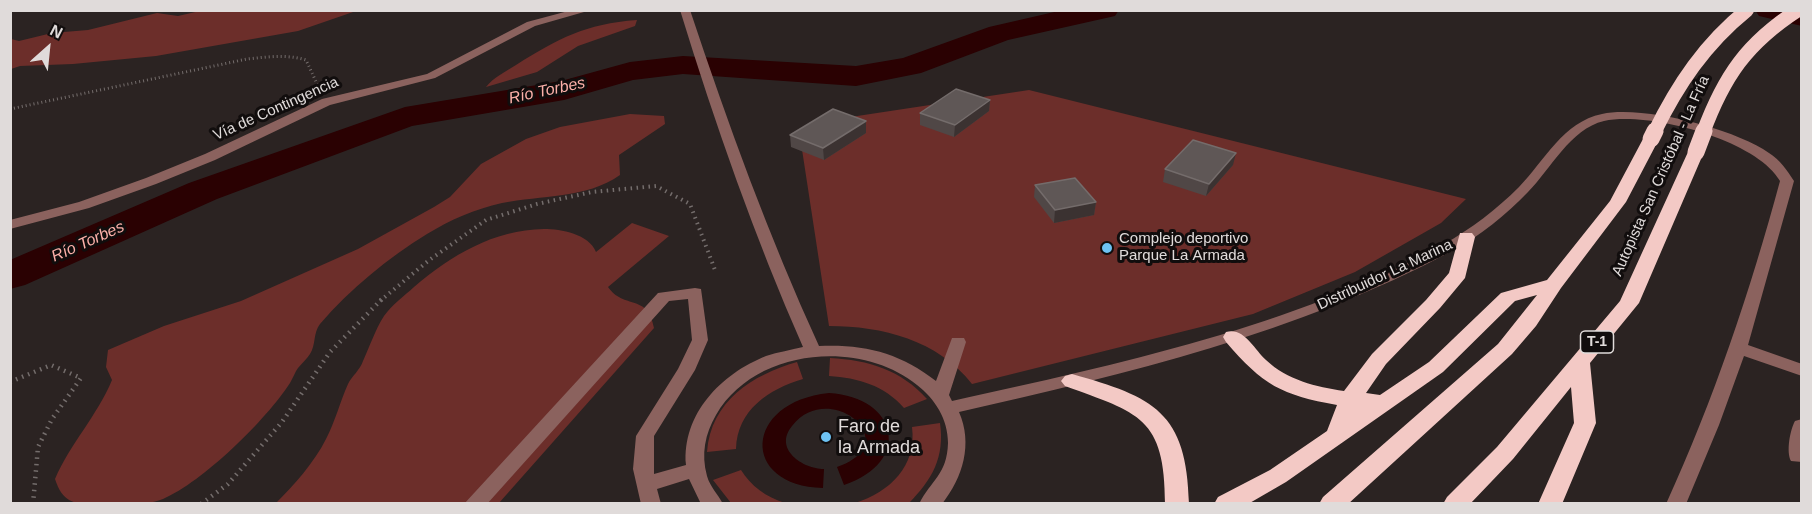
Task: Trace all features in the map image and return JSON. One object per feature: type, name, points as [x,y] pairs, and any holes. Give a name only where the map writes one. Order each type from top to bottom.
[{"type":"highway","name":"Autopista San Cristóbal - La Fría","points":[[1331,504],[1505,348],[1529,321],[1554,284],[1618,202],[1678,85],[1701,53],[1726,26],[1748,10]]},
{"type":"highway","name":"Autopista San Cristóbal - La Fría","points":[[1455,504],[1505,453],[1629,303],[1696,152],[1717,94],[1736,62],[1762,33],[1798,10]]},
{"type":"highway","points":[[1337,434],[1350,399],[1379,359],[1433,304],[1458,274],[1466,237]]},
{"type":"highway","points":[[1226,504],[1278,476],[1436,367],[1508,297],[1554,284]]},
{"type":"highway","points":[[1233,337],[1265,371],[1310,392],[1386,403]]},
{"type":"highway","points":[[1550,504],[1585,423],[1580,362]]},
{"type":"highway","points":[[1072,381],[1129,401],[1164,427],[1177,458],[1177,504]]},
{"type":"street","name":"Vía de Contingencia","points":[[10,225],[84,205],[151,181],[210,157],[326,102],[431,76],[531,24],[586,10]]},
{"type":"street","points":[[685,10],[708,82],[784,287],[813,351]]},
{"type":"street","name":"Distribuidor La Marina","points":[[944,402],[1072,381],[1233,337],[1353,292],[1411,267],[1466,237],[1524,189],[1574,131],[1593,120],[1612,116],[1640,116],[1740,141],[1779,168],[1787,181],[1740,349],[1676,504]]},
{"type":"street","points":[[474,504],[664,297],[694,293],[700,340],[686,370],[645,436],[643,469],[651,504]]},
{"type":"street","points":[[944,402],[958,342]]},
{"type":"street","points":[[1740,349],[1802,370]]},
{"type":"street","points":[[713,504],[701,485],[696,470],[695,439],[708,410],[718,397],[744,375],[760,366],[813,351],[850,351],[885,358],[916,374],[944,402],[954,422],[956,452],[945,483],[929,504]]},
{"type":"street","points":[[1798,456],[1802,426]]},
{"type":"street","points":[[646,484],[696,470]]},
{"type":"path","points":[[10,109],[247,58],[280,56],[306,60],[326,102]]},
{"type":"path","points":[[201,504],[228,484],[282,422],[330,352],[375,305],[428,261],[486,220],[537,204],[592,192],[656,186],[690,204],[715,270]]},
{"type":"path","points":[[10,382],[51,365],[81,378],[52,419],[38,447],[33,504]]},
{"type":"shaded area","points":[[204,10],[356,11],[298,31],[156,56],[73,64],[20,66],[11,69],[11,39],[19,41],[52,33],[88,30],[157,13],[178,16]]},
{"type":"shaded area","points":[[637,20],[635,26],[578,46],[537,72],[486,87],[531,55],[559,40],[602,25]]},
{"type":"shaded area","name":"Complejo deportivo Parque La Armada","points":[[1029,90],[1466,199],[1441,223],[1355,272],[1253,314],[972,384],[943,356],[908,338],[869,329],[829,326],[801,143],[844,118]]},
{"type":"shaded area","points":[[630,114],[664,116],[665,124],[619,155],[620,175],[607,183],[578,192],[517,200],[482,208],[427,234],[370,275],[320,324],[310,354],[266,414],[214,465],[179,491],[163,499],[134,504],[87,504],[74,502],[63,495],[55,479],[112,380],[106,367],[108,350],[164,326],[241,301],[358,249],[450,197],[481,164],[526,139],[560,127]]},
{"type":"shaded area","points":[[632,223],[669,236],[608,287],[614,294],[647,310],[654,328],[499,503],[275,504],[316,457],[332,426],[348,384],[362,364],[384,316],[428,275],[474,246],[508,234],[525,230],[558,230],[581,237],[596,252]]},
{"type":"shaded area","points":[[830,358],[858,361],[883,368],[906,381],[927,399],[904,408],[888,394],[870,384],[829,376]]},
{"type":"shaded area","points":[[797,362],[803,379],[778,389],[757,403],[742,423],[736,449],[707,452],[716,418],[737,393],[765,374]]},
{"type":"shaded area","points":[[829,393],[852,397],[870,406],[882,418],[888,432],[888,447],[880,461],[866,475],[844,485],[837,467],[857,456],[865,444],[864,431],[855,419],[841,412],[825,409],[807,413],[792,426],[787,434],[786,442],[793,456],[807,466],[824,469],[823,488],[796,484],[777,474],[766,459],[763,443],[767,426],[780,411],[801,400]]},
{"type":"shaded area","points":[[940,423],[940,447],[935,467],[924,486],[909,503],[855,503],[879,492],[898,475],[910,454],[912,427]]},
{"type":"shaded area","points":[[741,470],[760,490],[785,503],[731,503],[713,480]]},
{"type":"building","points":[[956,89],[990,100],[955,125],[920,113]]},
{"type":"building","points":[[833,109],[866,121],[823,148],[790,135]]},
{"type":"building","points":[[1193,140],[1236,153],[1209,184],[1165,169]]},
{"type":"building","points":[[1075,178],[1096,202],[1055,210],[1035,185]]},
{"type":"waterway","name":"Río Torbes","points":[[10,276],[203,191],[405,117],[564,90],[630,71],[683,65],[856,76],[910,66],[999,33],[1105,10]]},
{"type":"waterway","name":"Río Torbes","points":[[1769,10],[1802,18]]},
{"type":"place","name":"Complejo deportivo Parque La Armada","points":[[1107,248]]},
{"type":"place","name":"Faro de la Armada","points":[[826,437]]}]
